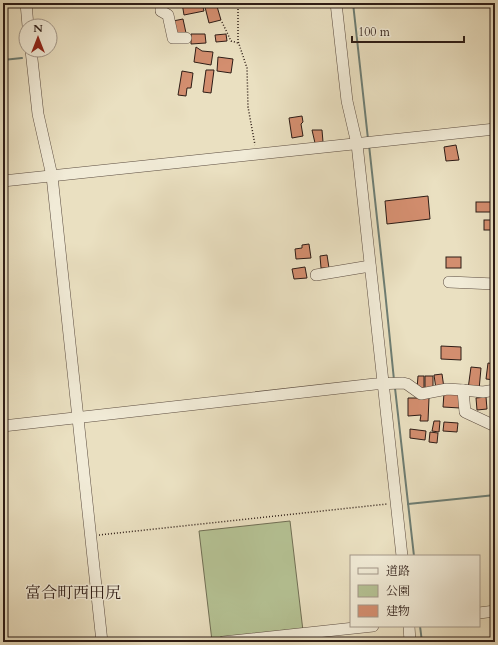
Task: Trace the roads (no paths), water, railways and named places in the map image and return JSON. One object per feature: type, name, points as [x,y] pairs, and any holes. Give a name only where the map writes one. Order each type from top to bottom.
[{"type":"street","points":[[26,3],[27,18]]},
{"type":"street","points":[[161,3],[161,10],[168,15],[173,38],[186,38]]},
{"type":"street","points":[[336,3],[347,101],[359,144],[370,266],[385,384],[402,555]]},
{"type":"street","points":[[32,58],[38,114],[52,176],[102,642]]},
{"type":"street","points":[[3,181],[495,129]]},
{"type":"street","points":[[316,275],[370,266]]},
{"type":"street","points":[[449,282],[495,284]]},
{"type":"street","points":[[3,426],[385,384],[407,384],[421,394],[447,389],[483,392],[495,390]]},
{"type":"street","points":[[463,390],[465,412],[495,426]]},
{"type":"street","points":[[480,613],[495,611]]},
{"type":"street","points":[[223,642],[364,627]]},
{"type":"street","points":[[410,627],[410,642]]},
{"type":"waterway","points":[[353,3],[368,139]]},
{"type":"waterway","points":[[3,60],[22,58]]},
{"type":"waterway","points":[[369,145],[394,380]]},
{"type":"waterway","points":[[395,388],[414,555]]},
{"type":"waterway","points":[[408,504],[495,495]]},
{"type":"waterway","points":[[420,627],[422,642]]},
{"type":"district","name":"富合町西田尻","points":[[73,593]]}]
